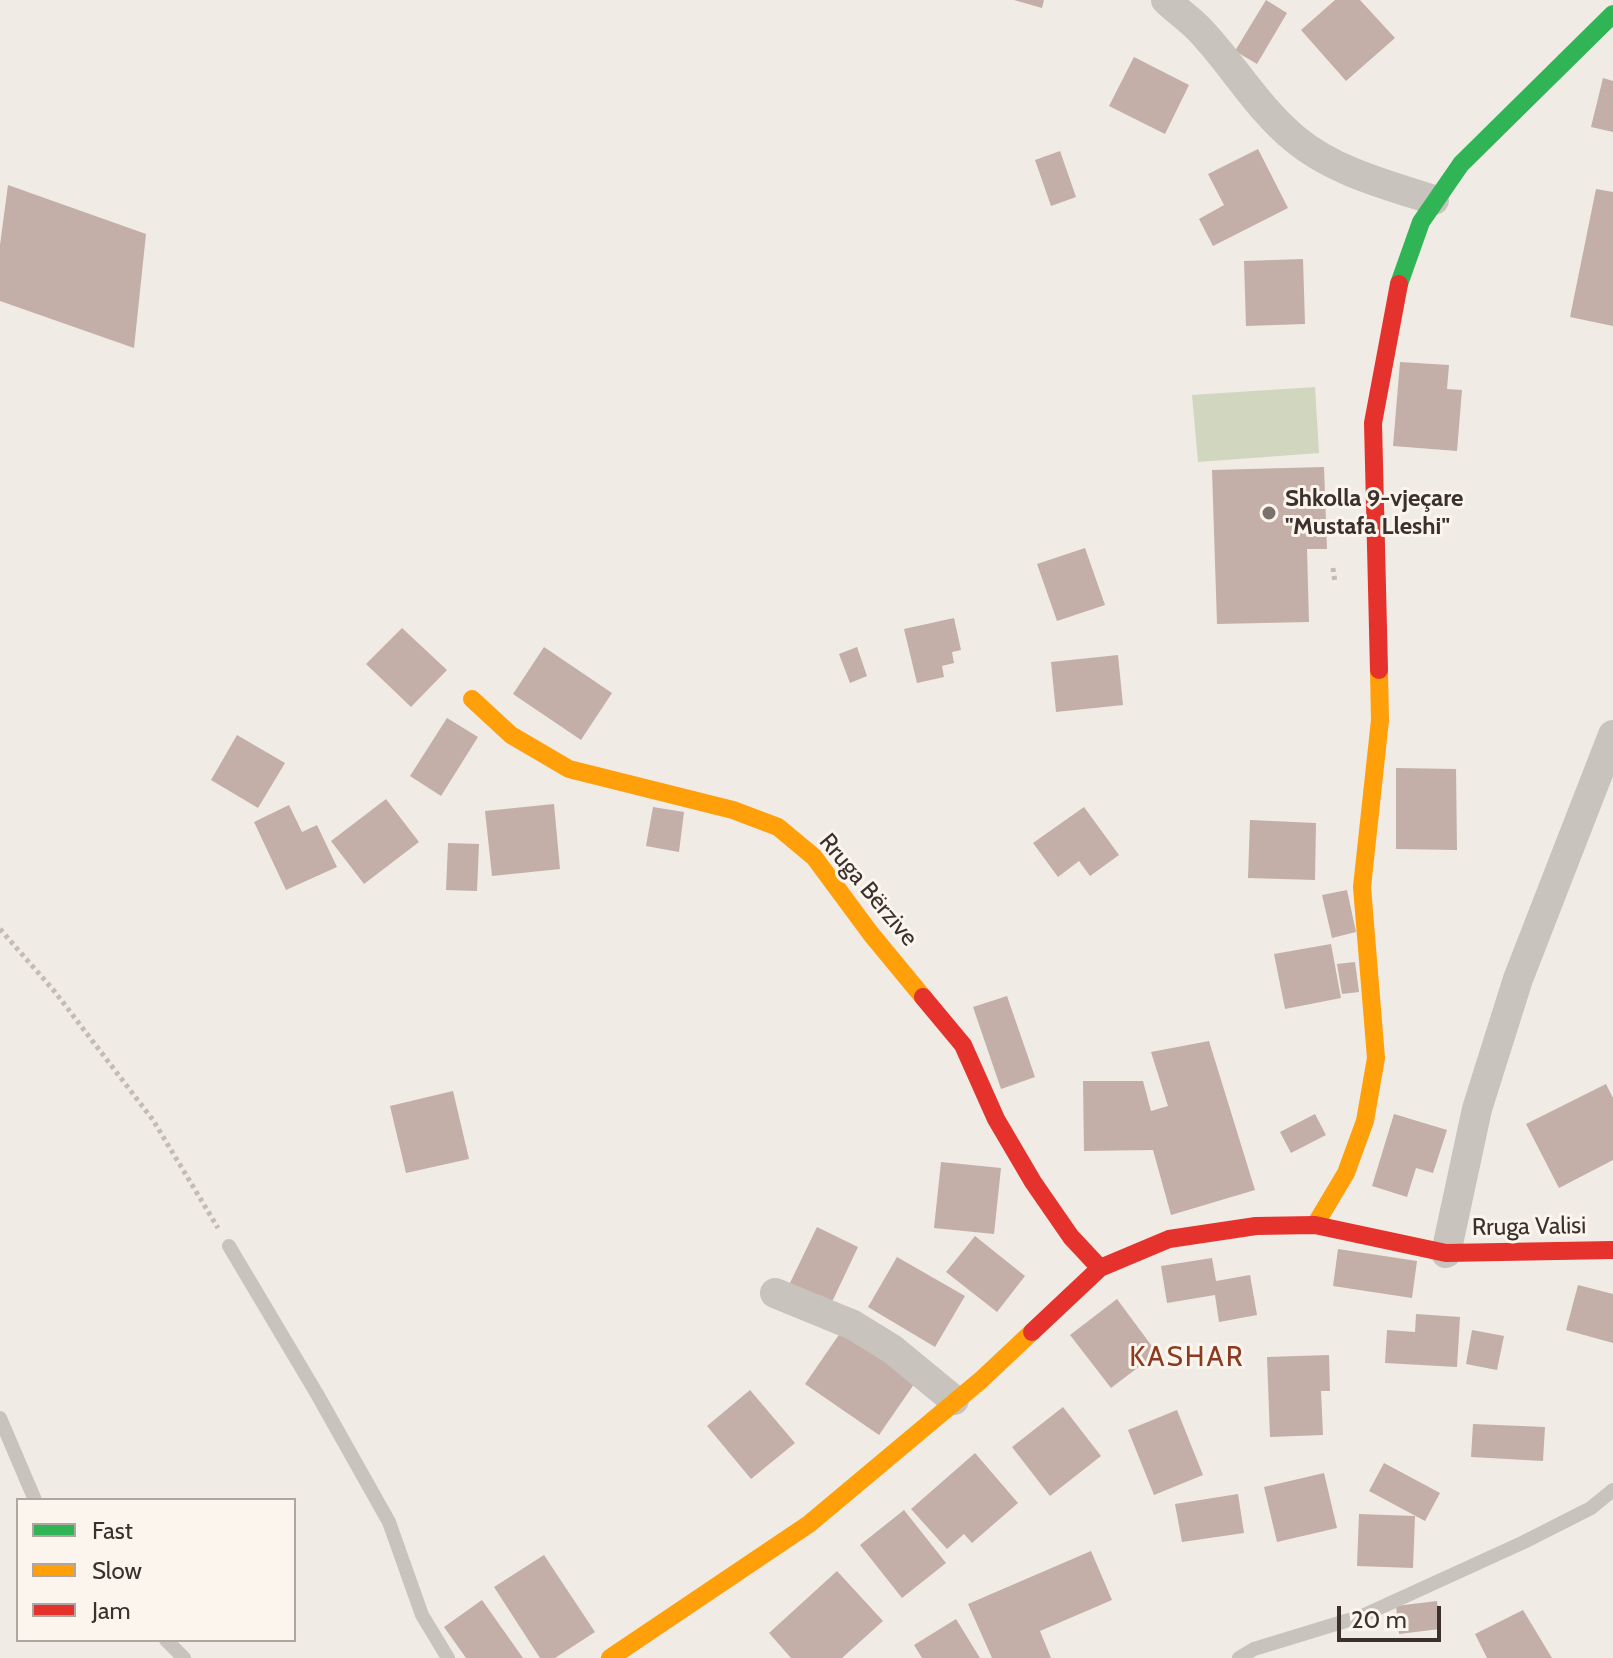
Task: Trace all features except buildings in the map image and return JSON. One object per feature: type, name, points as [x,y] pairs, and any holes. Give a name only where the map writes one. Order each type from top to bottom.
[{"type":"street","points":[[1166,0],[1198,29],[1296,140],[1341,166],[1382,184],[1434,200]]},
{"type":"street","points":[[1315,1225],[1351,1160],[1365,1121],[1376,1058],[1362,887],[1380,720],[1373,423],[1396,294],[1421,222],[1461,164],[1613,14]]},
{"type":"street","name":"Rruga Bërzive","points":[[472,699],[511,735],[569,769],[733,810],[778,827],[814,857],[871,934],[963,1045],[996,1119],[1033,1182],[1071,1237],[1100,1268]]},
{"type":"street","points":[[1446,1253],[1477,1109],[1518,979],[1613,735]]},
{"type":"street","name":"Rruga Valisi","points":[[1100,1268],[1169,1239],[1256,1226],[1315,1225],[1446,1253],[1613,1250]]},
{"type":"street","points":[[610,1658],[809,1524],[981,1380],[1100,1268]]},
{"type":"street","points":[[775,1293],[853,1325],[892,1349],[954,1400]]},
{"type":"lane","points":[[229,1246],[389,1522],[422,1615],[448,1658]]},
{"type":"lane","points":[[0,1418],[34,1498]]},
{"type":"lane","points":[[1239,1658],[1254,1649],[1362,1616],[1389,1604],[1538,1535],[1591,1508],[1613,1490]]},
{"type":"lane","points":[[168,1642],[184,1658]]},
{"type":"path","points":[[0,929],[55,992],[153,1120],[229,1246]]},
{"type":"green space","points":[[1315,387],[1319,453],[1198,462],[1192,395]]},
{"type":"traffic: fast","points":[[1399,284],[1421,222],[1461,164],[1613,14]]},
{"type":"traffic: slow","points":[[1315,1225],[1346,1173],[1365,1121],[1376,1058],[1362,887],[1380,720],[1379,670]]},
{"type":"traffic: slow","points":[[472,699],[511,735],[569,769],[733,810],[778,827],[814,857],[923,997]]},
{"type":"traffic: slow","points":[[610,1658],[809,1524],[981,1380],[1032,1332]]},
{"type":"traffic: jam","points":[[1379,670],[1373,423],[1399,284]]},
{"type":"traffic: jam","points":[[923,997],[963,1045],[996,1119],[1033,1182],[1071,1237],[1100,1268]]},
{"type":"traffic: jam","points":[[1032,1332],[1100,1268],[1169,1239],[1256,1226],[1315,1225],[1446,1253],[1613,1250]]},
{"type":"place","name":"Shkolla 9-vjeçare \"Mustafa Lleshi\"","points":[[1269,513]]},
{"type":"district","name":"KASHAR","points":[[1187,1358]]}]
